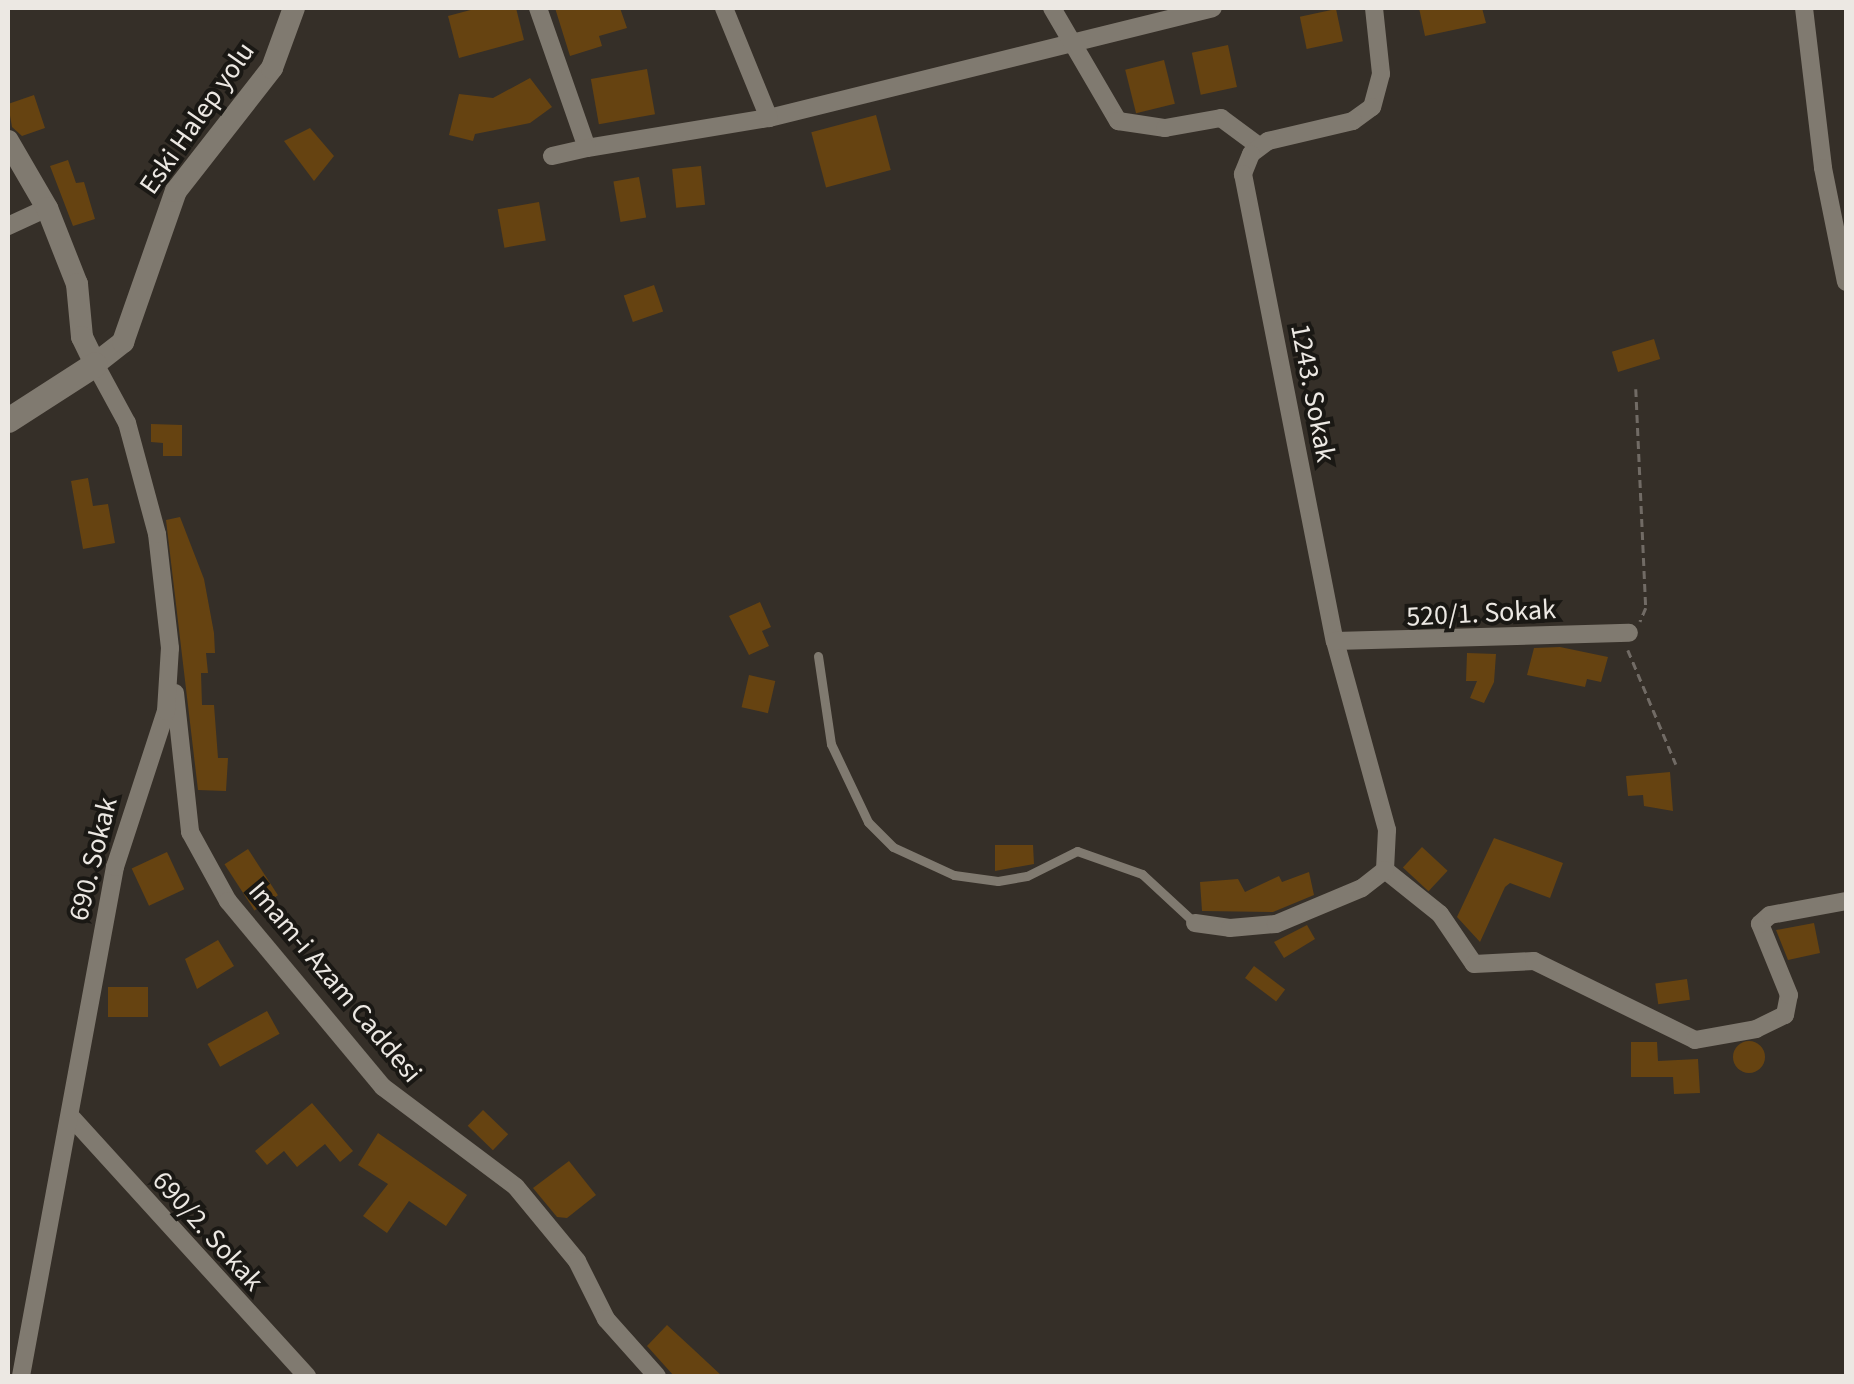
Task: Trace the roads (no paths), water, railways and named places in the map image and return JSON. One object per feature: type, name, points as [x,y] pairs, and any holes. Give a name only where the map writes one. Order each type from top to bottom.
[{"type":"main road","points":[[8,420],[95,364]]},
{"type":"street","name":"Eski Halep yolu","points":[[95,364],[122,342],[176,191],[272,68],[294,8]]},
{"type":"street","points":[[538,8],[587,148]]},
{"type":"street","points":[[724,8],[769,118]]},
{"type":"street","points":[[1052,8],[1069,45],[1118,122],[1166,128],[1221,118],[1259,146],[1353,121],[1372,107],[1381,86],[1374,8]]},
{"type":"street","points":[[552,156],[769,118],[1214,8]]},
{"type":"street","points":[[1804,8],[1822,168],[1846,282]]},
{"type":"street","points":[[8,141],[47,208],[77,284],[82,337],[95,364]]},
{"type":"street","name":"1243. Sokak","points":[[1259,146],[1246,164],[1244,185],[1335,641],[1388,830],[1386,870]]},
{"type":"street","points":[[8,226],[47,208]]},
{"type":"street","name":"690. Sokak","points":[[21,1376],[72,1119],[116,866],[166,712],[170,648],[147,491],[126,423],[95,364]]},
{"type":"street","name":"520/1. Sokak","points":[[1335,641],[1630,634]]},
{"type":"street","name":"Imam-i Azam Caddesi","points":[[170,648],[190,832],[228,900],[383,1087],[516,1186],[576,1262],[606,1319],[657,1376]]},
{"type":"street","points":[[1194,922],[1230,928],[1276,924],[1362,888],[1386,870],[1440,914],[1474,964],[1528,960],[1696,1040],[1756,1029],[1785,1016],[1790,996],[1760,924],[1770,915],[1846,901]]},
{"type":"street","name":"690/2. Sokak","points":[[72,1119],[307,1376]]},
{"type":"lane","points":[[818,656],[831,744],[868,822],[893,848],[954,875],[998,881],[1027,876],[1076,851],[1142,874],[1194,922]]}]
